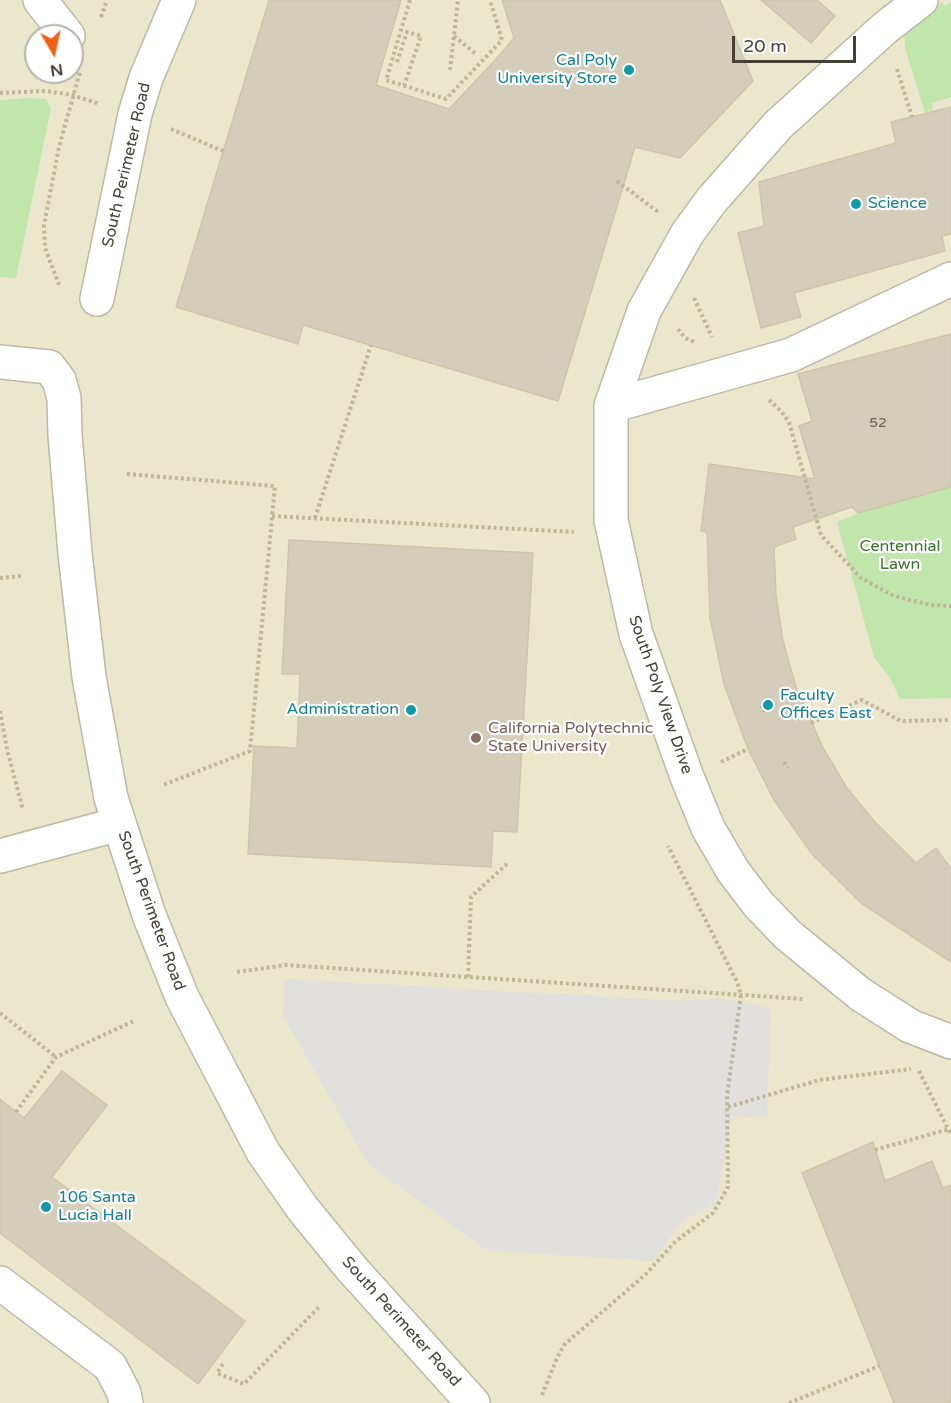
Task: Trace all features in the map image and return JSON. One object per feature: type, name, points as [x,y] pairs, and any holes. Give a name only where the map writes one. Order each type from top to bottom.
[{"type":"street","points":[[40,0],[59,24]]},
{"type":"street","name":"South Perimeter Road","points":[[98,299],[135,114],[146,78],[179,0]]},
{"type":"street","name":"South Poly View Drive","points":[[921,0],[885,28],[778,125],[711,201],[687,234],[644,311],[611,406],[611,520],[636,634],[687,777],[708,828],[734,871],[788,935],[870,1002],[910,1026],[951,1042]]},
{"type":"street","points":[[611,406],[791,355],[951,279]]},
{"type":"street","name":"South Perimeter Road","points":[[0,362],[49,367],[59,380],[64,398],[75,553],[89,677],[111,798],[149,915],[182,997],[263,1152],[303,1209],[352,1269],[473,1403]]},
{"type":"street","points":[[0,856],[119,824]]},
{"type":"street","points":[[0,1282],[110,1366],[124,1393],[126,1403]]},
{"type":"path","points":[[84,32],[107,0]]},
{"type":"path","points":[[410,0],[386,80],[446,99],[502,40],[490,0]]},
{"type":"path","points":[[450,70],[458,0]]},
{"type":"path","points":[[885,28],[912,117]]},
{"type":"path","points":[[397,62],[407,32],[421,36],[404,86]]},
{"type":"path","points":[[454,36],[476,54]]},
{"type":"path","points":[[63,296],[45,248],[44,225],[73,84]]},
{"type":"path","points":[[0,93],[46,91],[72,95],[135,114]]},
{"type":"path","points":[[186,136],[223,151]]},
{"type":"path","points":[[617,181],[687,234]]},
{"type":"path","points":[[673,324],[685,338],[699,344]]},
{"type":"path","points":[[315,519],[371,345]]},
{"type":"path","points":[[737,371],[781,411],[789,422],[821,535],[861,578],[894,596],[931,605],[951,606]]},
{"type":"path","points":[[127,474],[275,486],[250,751],[163,784]]},
{"type":"path","points":[[273,516],[614,534]]},
{"type":"path","points":[[0,579],[22,576]]},
{"type":"path","points":[[811,723],[862,700],[901,721],[951,720]]},
{"type":"path","points":[[762,705],[764,712]]},
{"type":"path","points":[[0,711],[23,812]]},
{"type":"path","points":[[784,762],[788,768]]},
{"type":"path","points":[[542,1395],[564,1345],[646,1274],[675,1242],[713,1213],[728,1187],[728,1107],[733,1047],[741,995],[737,982],[668,846]]},
{"type":"path","points":[[468,977],[471,897],[508,863]]},
{"type":"path","points":[[237,972],[286,965],[791,998]]},
{"type":"path","points":[[0,1013],[56,1057]]},
{"type":"path","points":[[16,1112],[56,1057],[136,1020]]},
{"type":"path","points":[[728,1107],[819,1080],[917,1068],[950,1131],[875,1150]]},
{"type":"path","points":[[223,1365],[217,1373],[244,1384],[319,1307]]},
{"type":"path","points":[[789,1403],[879,1366]]},
{"type":"shaded area","name":"California Polytechnic State University","points":[[0,0],[951,0],[951,1403],[0,1403]]},
{"type":"shaded area","points":[[284,979],[688,1001],[718,998],[771,1008],[767,1117],[732,1116],[716,1203],[682,1221],[653,1261],[488,1251],[368,1164],[283,1016]]},
{"type":"green space","points":[[942,2],[945,6],[951,2],[951,97],[932,103],[933,109],[925,113],[905,48],[904,30]]},
{"type":"green space","points":[[46,99],[51,108],[16,278],[0,277],[0,100]]},
{"type":"green space","name":"Centennial Lawn","points":[[951,487],[951,698],[900,699],[890,678],[874,657],[837,522],[858,513]]},
{"type":"building","points":[[269,0],[401,0],[376,85],[449,109],[514,38],[502,0],[720,0],[753,81],[680,158],[635,147],[558,401],[303,325],[298,344],[176,307]]},
{"type":"building","points":[[761,0],[817,0],[835,16],[811,43]]},
{"type":"building","name":"Science","points":[[951,107],[951,234],[942,236],[945,251],[794,293],[801,317],[761,328],[738,233],[764,226],[759,182],[896,143],[891,122]]},
{"type":"building","name":"Faculty Offices East","points":[[951,334],[951,487],[858,513],[852,507],[793,527],[796,539],[774,547],[776,595],[783,641],[796,687],[823,748],[847,788],[874,821],[916,863],[936,848],[951,869],[951,962],[861,903],[812,854],[774,800],[748,749],[724,684],[710,618],[707,532],[701,531],[709,464],[815,479],[799,426],[812,421],[798,374]]},
{"type":"building","name":"Administration","points":[[289,540],[533,553],[517,832],[493,831],[491,867],[248,854],[254,746],[297,748],[300,674],[282,674]]},
{"type":"building","name":"106 Santa Lucia Hall","points":[[62,1071],[107,1105],[52,1177],[245,1321],[198,1384],[0,1233],[0,1099],[24,1118]]},
{"type":"building","points":[[873,1142],[885,1181],[932,1161],[943,1188],[951,1185],[951,1403],[894,1403],[802,1173]]},
{"type":"place","name":"Cal Poly University Store","points":[[629,70]]},
{"type":"place","name":"Science","points":[[856,204]]},
{"type":"place","name":"Faculty Offices East","points":[[768,705]]},
{"type":"place","name":"Administration","points":[[411,710]]},
{"type":"place","name":"California Polytechnic State University","points":[[476,738]]},
{"type":"place","name":"106 Santa Lucia Hall","points":[[46,1207]]}]
